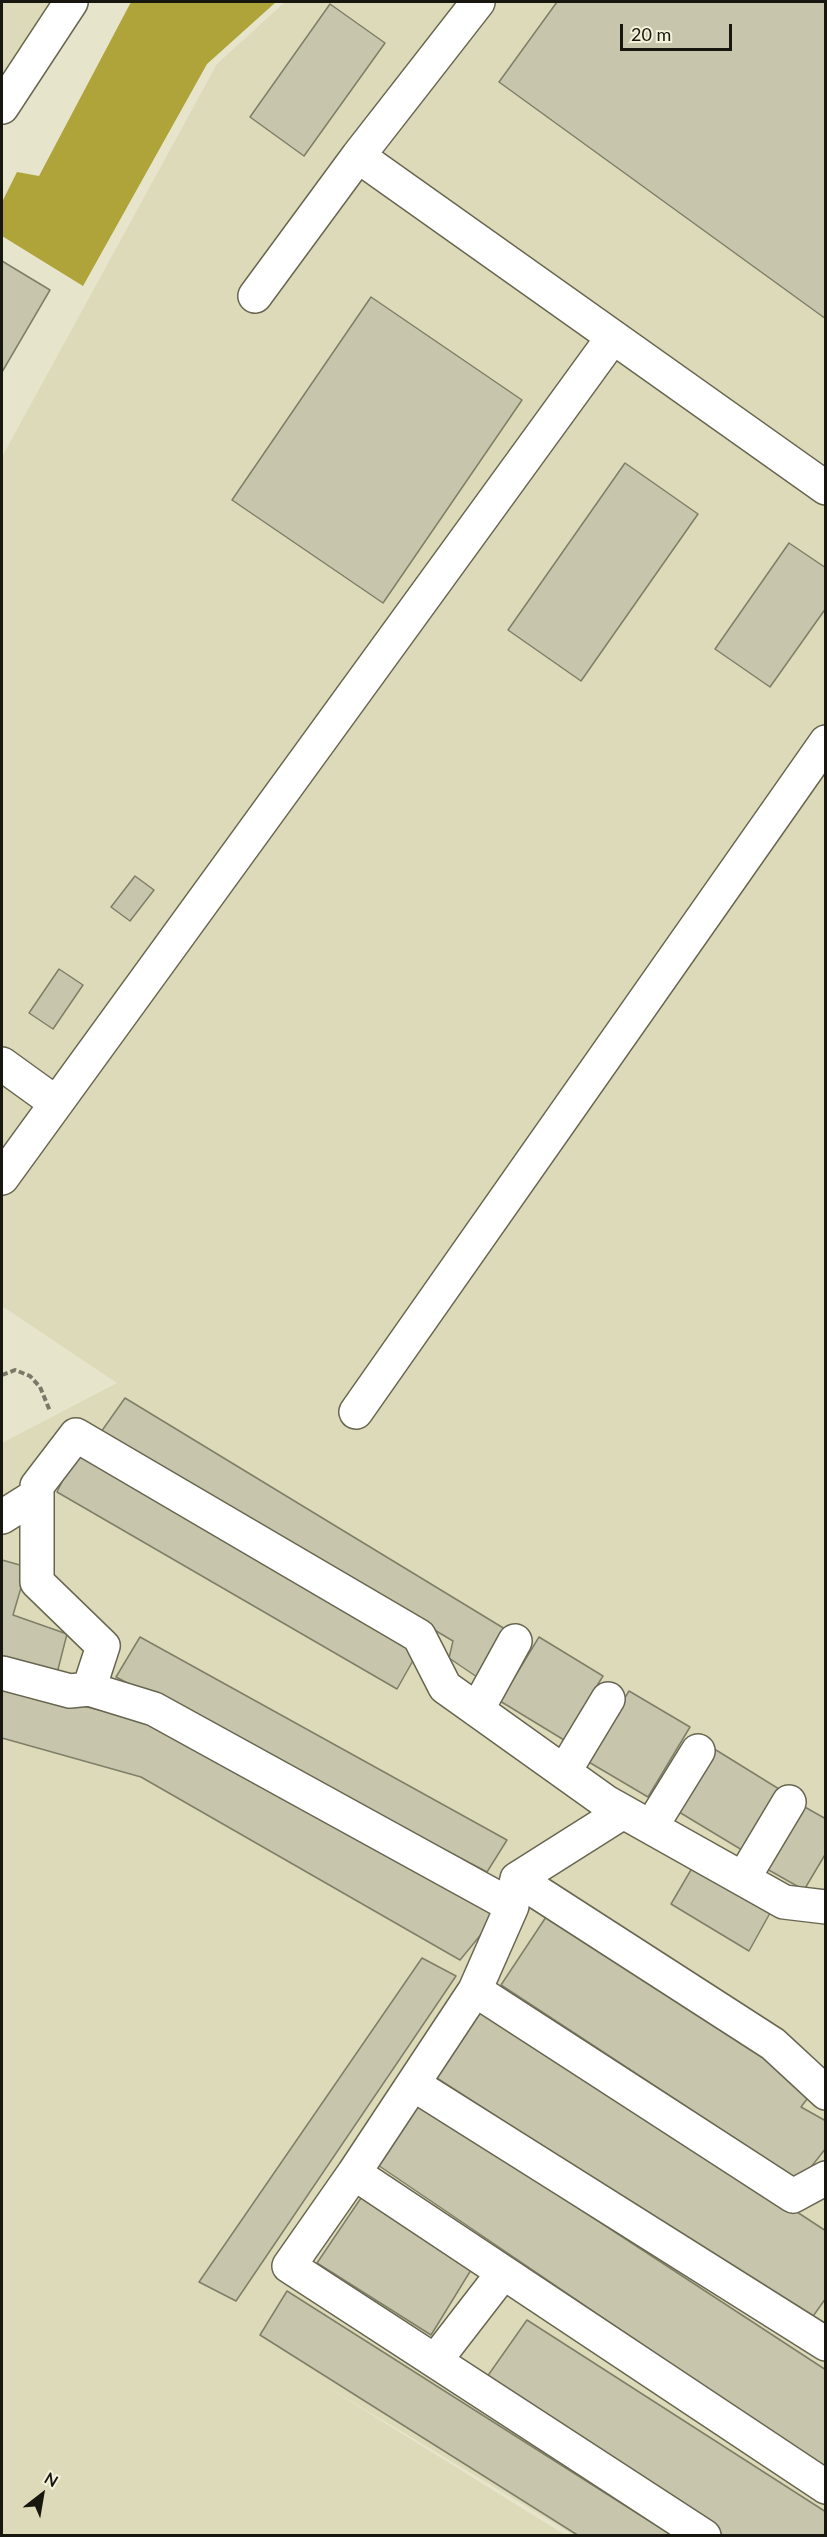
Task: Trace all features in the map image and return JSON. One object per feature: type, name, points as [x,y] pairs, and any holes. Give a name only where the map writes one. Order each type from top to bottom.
[{"type":"lane","points":[[2,107],[71,2]]},
{"type":"lane","points":[[255,296],[358,156],[478,2]]},
{"type":"lane","points":[[358,156],[825,488]]},
{"type":"lane","points":[[2,1178],[613,337]]},
{"type":"lane","points":[[356,1412],[825,742]]},
{"type":"lane","points":[[2,1064],[56,1103]]},
{"type":"lane","points":[[89,1689],[103,1647],[37,1582],[37,1486],[76,1435],[419,1636],[445,1687],[623,1812],[784,1902],[825,1907]]},
{"type":"lane","points":[[2,1517],[37,1495]]},
{"type":"lane","points":[[477,1710],[515,1641]]},
{"type":"lane","points":[[2,1673],[70,1691],[89,1689],[154,1709],[514,1892],[773,2044],[825,2092]]},
{"type":"lane","points":[[564,1772],[608,1699]]},
{"type":"lane","points":[[651,1827],[699,1751]]},
{"type":"lane","points":[[743,1879],[789,1802]]},
{"type":"lane","points":[[623,1812],[514,1892],[475,1990],[354,2173],[288,2266],[704,2535]]},
{"type":"lane","points":[[475,1990],[793,2196],[825,2178]]},
{"type":"lane","points":[[413,2084],[825,2344]]},
{"type":"lane","points":[[354,2173],[825,2487]]},
{"type":"lane","points":[[435,2361],[503,2273]]},
{"type":"path","points":[[2,1375],[15,1370],[30,1376],[40,1387],[51,1414]]},
{"type":"shaded area","points":[[2,2],[70,2],[2,79]]},
{"type":"shaded area","points":[[131,2],[276,2],[207,64],[83,286],[2,236],[2,202],[17,172],[39,176]]},
{"type":"shaded area","points":[[285,2],[825,2],[825,2535],[574,2535],[316,2380],[565,2535],[2,2536],[2,1443],[117,1383],[2,1306],[2,457],[217,64]]},
{"type":"building","points":[[557,2],[826,2],[826,319],[499,82]]},
{"type":"building","points":[[330,4],[385,43],[304,156],[250,117]]},
{"type":"building","points":[[2,261],[50,290],[2,372]]},
{"type":"building","points":[[371,297],[522,400],[383,603],[232,500]]},
{"type":"building","points":[[625,463],[698,514],[581,681],[508,630]]},
{"type":"building","points":[[789,543],[826,568],[826,608],[770,687],[715,649]]},
{"type":"building","points":[[135,876],[154,890],[130,921],[111,907]]},
{"type":"building","points":[[59,969],[83,985],[53,1029],[29,1013]]},
{"type":"building","points":[[125,1398],[505,1629],[480,1679],[449,1658],[453,1641],[101,1432]]},
{"type":"building","points":[[78,1449],[419,1650],[397,1689],[57,1492]]},
{"type":"building","points":[[2,1560],[27,1567],[13,1615],[67,1634],[54,1685],[2,1670]]},
{"type":"building","points":[[140,1637],[507,1840],[487,1872],[116,1677]]},
{"type":"building","points":[[539,1637],[603,1676],[564,1740],[500,1701]]},
{"type":"building","points":[[2,1686],[148,1722],[497,1915],[460,1960],[141,1777],[2,1738]]},
{"type":"building","points":[[629,1691],[690,1727],[648,1797],[587,1761]]},
{"type":"building","points":[[716,1750],[779,1789],[742,1850],[679,1812]]},
{"type":"building","points":[[803,1806],[826,1819],[826,1853],[804,1890],[767,1869]]},
{"type":"building","points":[[695,1863],[775,1904],[749,1951],[671,1904]]},
{"type":"building","points":[[550,1911],[816,2087],[801,2107],[826,2121],[826,2148],[800,2181],[501,1985]]},
{"type":"building","points":[[422,1958],[456,1976],[236,2301],[199,2282]]},
{"type":"building","points":[[480,2004],[826,2231],[826,2298],[811,2319],[429,2073]]},
{"type":"building","points":[[413,2100],[826,2370],[826,2469],[369,2159]]},
{"type":"building","points":[[361,2198],[471,2270],[431,2335],[317,2263]]},
{"type":"building","points":[[287,2291],[673,2536],[579,2536],[260,2335]]},
{"type":"building","points":[[527,2320],[826,2512],[826,2536],[724,2536],[482,2384]]}]
